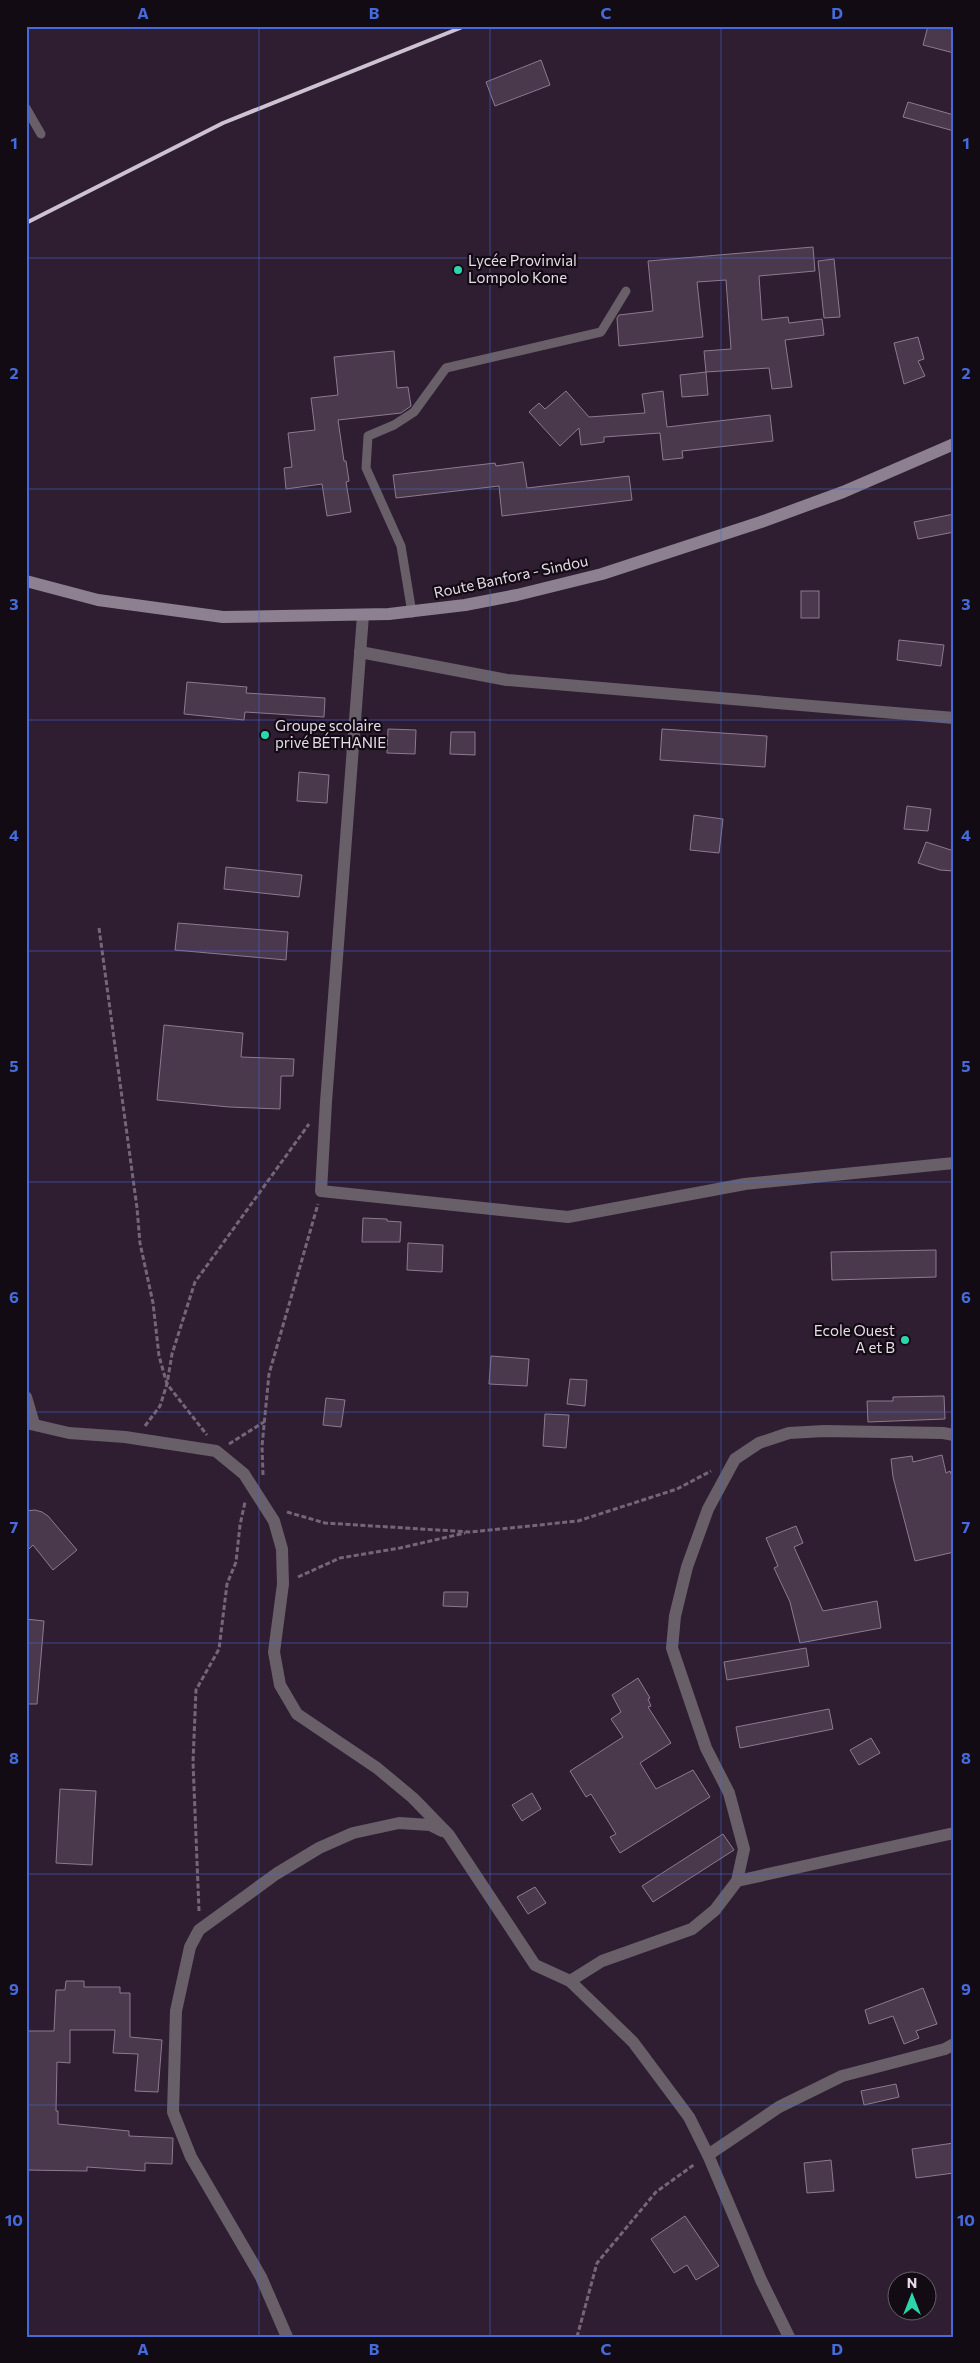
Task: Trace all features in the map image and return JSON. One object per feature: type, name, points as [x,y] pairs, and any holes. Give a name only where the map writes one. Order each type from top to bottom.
[{"type":"main road","name":"Route Banfora - Sindou","points":[[26,580],[98,600],[223,617],[363,615],[412,612],[517,596],[602,574],[834,495],[954,444]]},
{"type":"street","points":[[363,615],[321,1191],[568,1217],[745,1184],[954,1163]]},
{"type":"street","points":[[360,652],[506,680],[954,718]]},
{"type":"street","points":[[26,1397],[30,1424],[69,1433],[125,1437],[216,1451],[244,1474],[274,1521],[282,1549],[283,1584],[274,1652],[280,1686],[297,1714],[377,1768],[413,1798],[448,1835],[536,1965],[570,1982],[633,2042],[689,2118],[708,2155],[761,2280],[789,2337]]},
{"type":"street","points":[[570,1982],[602,1960],[692,1930],[715,1910],[737,1881],[744,1849],[729,1793],[706,1748],[672,1648],[675,1616],[687,1567],[708,1509],[734,1459],[759,1443],[789,1434],[824,1431],[943,1433],[954,1435]]},
{"type":"street","points":[[286,2337],[261,2276],[191,2157],[173,2112],[176,2011],[190,1947],[199,1930],[276,1874],[319,1848],[353,1834],[399,1823],[430,1824],[448,1835]]},
{"type":"street","points":[[737,1881],[954,1833]]},
{"type":"street","points":[[708,2155],[779,2107],[842,2076],[945,2049],[954,2044]]},
{"type":"lane","points":[[26,108],[41,134]]},
{"type":"lane","points":[[412,612],[401,546],[366,468],[368,436],[394,425],[414,412],[446,368],[601,332],[626,292]]},
{"type":"path","points":[[99,928],[137,1208],[140,1243],[153,1303],[159,1356],[167,1384],[201,1426],[216,1451],[265,1422]]},
{"type":"path","points":[[125,1437],[140,1432],[150,1422],[160,1406],[167,1384],[172,1354],[194,1282],[326,1102]]},
{"type":"path","points":[[263,1476],[262,1446],[269,1374],[321,1191]]},
{"type":"path","points":[[283,1584],[340,1558],[400,1548],[470,1532],[578,1521],[676,1489],[734,1459]]},
{"type":"path","points":[[199,1930],[200,1897],[193,1762],[194,1706],[196,1690],[219,1649],[227,1584],[236,1562],[240,1525],[246,1501]]},
{"type":"path","points":[[264,1506],[325,1523],[470,1532]]},
{"type":"path","points":[[577,2337],[597,2263],[656,2192],[708,2155]]},
{"type":"building","points":[[928,26],[954,26],[954,53],[923,45]]},
{"type":"building","points":[[541,60],[550,85],[495,106],[486,82]]},
{"type":"building","points":[[908,102],[954,115],[954,131],[903,117]]},
{"type":"building","points":[[813,247],[815,271],[759,276],[762,320],[788,317],[789,323],[822,319],[824,335],[785,340],[792,387],[772,389],[769,368],[706,372],[704,351],[731,349],[726,280],[697,282],[703,337],[619,346],[617,318],[619,315],[653,311],[648,261]]},
{"type":"building","points":[[834,259],[840,317],[824,318],[818,261]]},
{"type":"building","points":[[918,337],[924,359],[918,361],[925,376],[904,384],[894,343]]},
{"type":"building","points":[[394,351],[397,388],[408,387],[411,406],[401,413],[338,420],[349,481],[346,482],[351,512],[327,516],[322,484],[286,489],[284,468],[292,467],[288,433],[315,430],[311,398],[338,395],[334,357]]},
{"type":"building","points":[[706,372],[708,395],[682,397],[680,375]]},
{"type":"building","points":[[566,391],[589,417],[645,413],[642,394],[663,391],[667,427],[770,415],[773,441],[682,451],[683,458],[663,460],[660,433],[604,437],[604,442],[581,445],[579,428],[560,446],[529,412],[539,403],[545,409]]},
{"type":"building","points":[[523,462],[527,488],[629,476],[632,500],[502,516],[499,486],[396,498],[393,475],[495,463],[496,466]]},
{"type":"building","points":[[954,514],[954,532],[918,539],[914,522]]},
{"type":"building","points":[[801,591],[819,591],[819,618],[801,618]]},
{"type":"building","points":[[899,640],[944,645],[941,666],[897,660]]},
{"type":"building","points":[[187,682],[247,687],[246,693],[325,698],[324,717],[245,712],[244,720],[184,714]]},
{"type":"building","points":[[388,729],[416,730],[415,754],[387,753]]},
{"type":"building","points":[[662,729],[767,736],[765,767],[660,760]]},
{"type":"building","points":[[451,732],[475,732],[475,755],[450,754]]},
{"type":"building","points":[[299,772],[329,775],[327,803],[297,801]]},
{"type":"building","points":[[907,806],[931,809],[928,831],[904,829]]},
{"type":"building","points":[[694,815],[723,819],[719,853],[690,850]]},
{"type":"building","points":[[926,842],[954,851],[954,871],[940,870],[918,863]]},
{"type":"building","points":[[226,867],[302,875],[299,897],[224,889]]},
{"type":"building","points":[[178,923],[288,932],[286,960],[175,950]]},
{"type":"building","points":[[164,1025],[243,1033],[241,1057],[294,1059],[293,1076],[281,1076],[280,1109],[229,1107],[157,1100]]},
{"type":"building","points":[[363,1218],[387,1219],[387,1221],[401,1222],[400,1242],[362,1242]]},
{"type":"building","points":[[408,1243],[443,1245],[442,1272],[407,1270]]},
{"type":"building","points":[[936,1250],[936,1277],[832,1280],[831,1252]]},
{"type":"building","points":[[491,1356],[529,1359],[527,1386],[489,1384]]},
{"type":"building","points":[[570,1379],[587,1380],[585,1406],[567,1404]]},
{"type":"building","points":[[944,1396],[945,1419],[868,1422],[867,1401],[893,1401],[893,1397]]},
{"type":"building","points":[[326,1398],[345,1400],[341,1427],[323,1425]]},
{"type":"building","points":[[545,1414],[569,1415],[566,1448],[543,1446]]},
{"type":"building","points":[[942,1455],[946,1473],[950,1471],[954,1482],[954,1552],[915,1561],[893,1477],[891,1459],[912,1456],[913,1462]]},
{"type":"building","points":[[35,1510],[48,1516],[77,1550],[53,1570],[33,1545],[26,1552],[26,1511]]},
{"type":"building","points":[[796,1526],[803,1543],[794,1547],[823,1611],[877,1601],[881,1628],[800,1643],[790,1602],[774,1568],[778,1566],[766,1538]]},
{"type":"building","points":[[444,1592],[468,1592],[467,1607],[443,1606]]},
{"type":"building","points":[[26,1619],[44,1621],[37,1704],[26,1704]]},
{"type":"building","points":[[806,1648],[809,1666],[727,1680],[724,1662]]},
{"type":"building","points":[[638,1678],[650,1698],[648,1699],[651,1706],[648,1707],[671,1743],[640,1763],[656,1789],[693,1770],[710,1797],[620,1853],[610,1837],[616,1834],[591,1794],[586,1797],[570,1771],[623,1737],[611,1719],[621,1712],[612,1695]]},
{"type":"building","points":[[829,1709],[833,1729],[740,1748],[736,1727]]},
{"type":"building","points":[[871,1738],[880,1753],[859,1765],[850,1750]]},
{"type":"building","points":[[60,1789],[96,1791],[92,1865],[56,1863]]},
{"type":"building","points":[[532,1793],[541,1809],[522,1821],[512,1805]]},
{"type":"building","points":[[723,1834],[734,1850],[653,1902],[642,1886]]},
{"type":"building","points":[[535,1887],[546,1903],[528,1914],[517,1897]]},
{"type":"building","points":[[66,1981],[84,1981],[84,1987],[120,1987],[120,1993],[130,1993],[130,2037],[162,2040],[158,2092],[135,2091],[138,2054],[113,2053],[115,2030],[70,2030],[70,2063],[57,2062],[56,2111],[58,2111],[58,2124],[129,2131],[129,2136],[173,2138],[172,2164],[145,2163],[145,2171],[87,2167],[87,2171],[26,2170],[26,2031],[54,2031],[56,1990],[65,1990]]},
{"type":"building","points":[[923,1988],[937,2024],[916,2031],[919,2038],[904,2044],[893,2016],[869,2024],[865,2010]]},
{"type":"building","points":[[896,2084],[899,2097],[864,2105],[861,2091]]},
{"type":"building","points":[[954,2143],[954,2173],[916,2178],[912,2149]]},
{"type":"building","points":[[831,2160],[834,2191],[807,2193],[804,2163]]},
{"type":"building","points":[[685,2216],[719,2266],[696,2280],[687,2265],[674,2273],[651,2239]]},
{"type":"railway","points":[[26,223],[223,123],[465,26]]},
{"type":"place","name":"Lycée Provinvial Lompolo Kone","points":[[458,270]]},
{"type":"place","name":"Groupe scolaire privé BÉTHANIE","points":[[265,735]]},
{"type":"place","name":"Ecole Ouest A et B","points":[[905,1340]]}]
